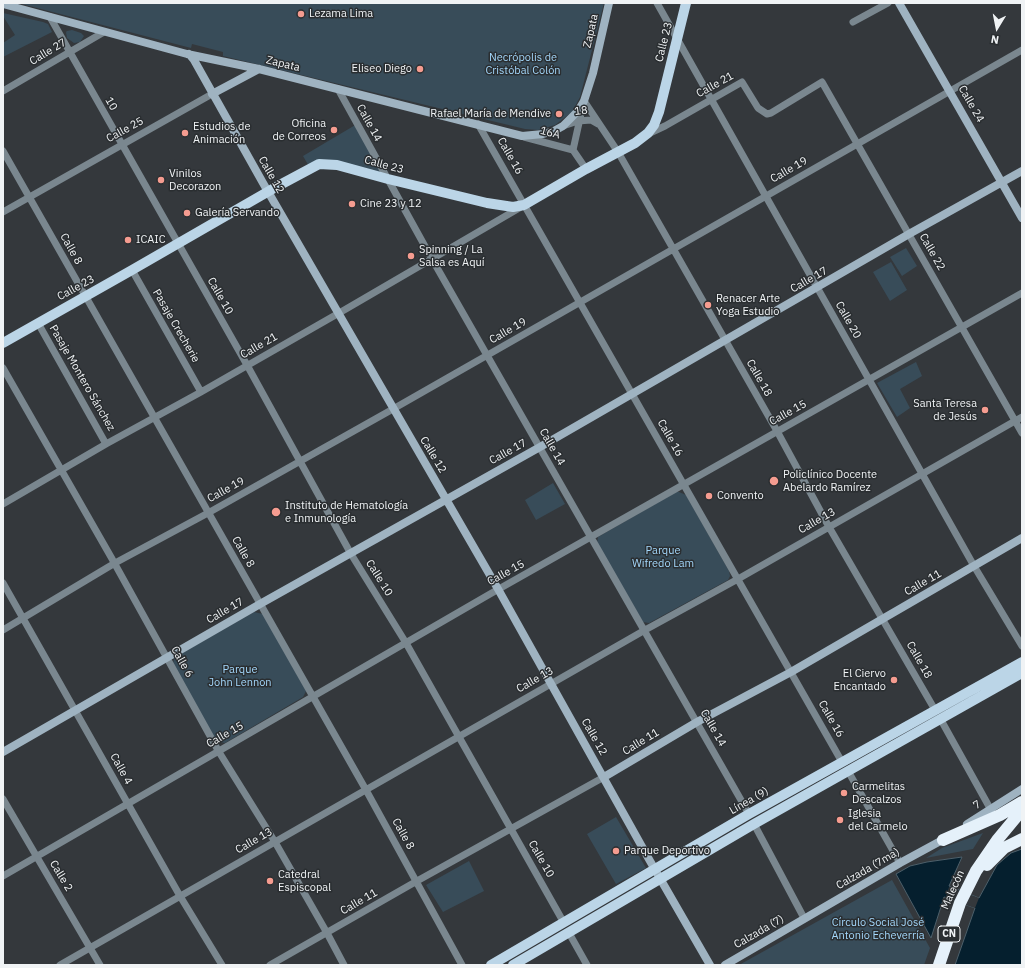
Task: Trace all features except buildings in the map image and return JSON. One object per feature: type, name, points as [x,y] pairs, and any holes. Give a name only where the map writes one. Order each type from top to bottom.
[{"type":"highway","points":[[943,840],[1000,815],[1022,802]]},
{"type":"highway","name":"Malecón","points":[[939,965],[964,894],[982,861],[1004,831],[1022,810]]},
{"type":"highway","name":"Malecón","points":[[1004,831],[1022,815]]},
{"type":"highway","points":[[964,894],[992,858],[1004,848],[1022,839]]},
{"type":"main road","name":"Calle 23","points":[[3,343],[319,164],[337,165],[487,203],[513,207],[524,205],[635,143],[648,133],[654,125],[659,112],[676,38],[686,3]]},
{"type":"main road","name":"Línea (9)","points":[[513,965],[754,824],[935,710],[1022,662]]},
{"type":"main road","name":"Línea (9)","points":[[491,965],[749,814],[941,720],[1022,674]]},
{"type":"street","name":"Zapata","points":[[3,4],[189,54],[259,69],[522,136],[543,134],[561,127],[578,111],[584,101],[609,3]]},
{"type":"street","name":"Calle 20","points":[[657,3],[974,566],[1022,646]]},
{"type":"street","points":[[854,22],[888,3]]},
{"type":"street","name":"Calle 24","points":[[900,3],[1022,218]]},
{"type":"street","name":"10","points":[[50,17],[177,244]]},
{"type":"street","name":"Calle 27","points":[[3,91],[104,32]]},
{"type":"street","name":"Calle 19","points":[[3,630],[114,563],[300,462],[1022,50]]},
{"type":"street","name":"Calle 12","points":[[189,54],[498,589],[661,879]]},
{"type":"street","points":[[201,73],[203,57]]},
{"type":"street","name":"Calle 25","points":[[3,212],[259,69]]},
{"type":"street","name":"Calle 21","points":[[648,133],[742,82],[758,108],[767,114],[822,82]]},
{"type":"street","name":"Calle 22","points":[[822,82],[962,327],[1019,419],[1022,432]]},
{"type":"street","name":"Calle 14","points":[[338,89],[432,259],[749,814]]},
{"type":"street","name":"16A","points":[[522,136],[573,150],[578,121],[584,101]]},
{"type":"street","name":"Calle 18","points":[[584,101],[618,152],[672,250],[777,431],[829,527],[935,710]]},
{"type":"street","name":"18","points":[[561,127],[578,121],[591,120],[600,125]]},
{"type":"street","name":"Calle 16","points":[[478,124],[900,863]]},
{"type":"street","points":[[573,150],[586,169]]},
{"type":"street","name":"Calle 8","points":[[3,151],[366,790],[462,965]]},
{"type":"street","name":"Calle 17","points":[[3,752],[167,657],[540,447],[909,234],[1022,171]]},
{"type":"street","name":"Calle 21","points":[[3,504],[106,444],[201,392],[524,205]]},
{"type":"street","name":"Calle 10","points":[[177,244],[247,365],[351,554],[406,643],[564,923]]},
{"type":"street","name":"Pasaje Crecherie","points":[[132,270],[201,392]]},
{"type":"street","name":"Calle 15","points":[[3,876],[498,589],[1022,293]]},
{"type":"street","name":"Pasaje Montero Sánchez","points":[[38,323],[106,444]]},
{"type":"street","name":"Calle 6","points":[[3,368],[167,657],[219,752],[275,842],[344,965]]},
{"type":"street","name":"Calle 13","points":[[60,965],[645,630],[738,579],[1019,419]]},
{"type":"street","name":"Calle 11","points":[[270,965],[417,881],[511,830],[697,722],[791,672],[1022,538]]},
{"type":"street","name":"Calle 4","points":[[3,583],[180,896],[222,965]]},
{"type":"street","points":[[941,720],[991,810]]},
{"type":"street","name":"7","points":[[943,840],[1022,789]]},
{"type":"street","name":"Calle 2","points":[[3,799],[100,965]]},
{"type":"street","points":[[754,824],[804,918]]},
{"type":"street","name":"Calzada (7ma)","points":[[804,918],[943,840]]},
{"type":"street","points":[[661,879],[710,965]]},
{"type":"street","name":"Calzada (7)","points":[[724,965],[804,918]]},
{"type":"street","points":[[569,933],[587,965]]},
{"type":"green space","name":"Necrópolis de Cristóbal Colón","points":[[18,3],[604,3],[580,97],[572,112],[555,125],[538,130],[525,129],[223,56],[223,52],[192,44],[191,48]]},
{"type":"green space","points":[[3,13],[43,22],[48,24],[52,32],[3,57],[3,43],[15,35],[3,16]]},
{"type":"green space","points":[[72,30],[81,33],[84,36],[80,42],[74,43],[67,38],[66,32]]},
{"type":"green space","points":[[357,124],[388,179],[354,169],[310,168],[303,156]]},
{"type":"green space","points":[[906,248],[917,266],[902,276],[890,257]]},
{"type":"green space","points":[[891,262],[907,290],[890,301],[873,272]]},
{"type":"green space","points":[[916,362],[922,376],[900,389],[910,408],[897,417],[877,383]]},
{"type":"green space","points":[[553,483],[565,504],[536,520],[525,500]]},
{"type":"green space","name":"Parque Wifredo Lam","points":[[676,492],[686,495],[729,571],[730,576],[728,580],[649,623],[643,622],[597,543],[598,537]]},
{"type":"green space","name":"Parque John Lennon","points":[[254,612],[263,614],[306,691],[303,697],[225,743],[216,741],[173,664],[174,659],[175,657]]},
{"type":"green space","name":"Parque Deportivo","points":[[616,817],[646,868],[616,884],[587,834]]},
{"type":"green space","points":[[983,833],[973,849],[926,858],[942,848]]},
{"type":"green space","points":[[469,861],[484,891],[443,912],[426,885]]},
{"type":"green space","name":"Círculo Social José Antonio Echeverría","points":[[892,880],[930,948],[924,965],[739,965]]},
{"type":"shaded area","points":[[1022,849],[1022,965],[955,965],[975,908],[944,897],[931,938],[896,874],[910,866],[962,857],[949,886],[979,898],[997,865],[1011,853]]},
{"type":"pier","points":[[949,887],[979,898],[975,908],[946,898]]},
{"type":"place","name":"Lezama Lima","points":[[301,14]]},
{"type":"place","name":"Eliseo Diego","points":[[420,69]]},
{"type":"place","name":"Rafael María de Mendive","points":[[559,114]]},
{"type":"place","name":"Oficina de Correos","points":[[334,130]]},
{"type":"place","name":"Estudios de Animación","points":[[185,133]]},
{"type":"place","name":"Vinilos Decorazon","points":[[161,180]]},
{"type":"place","name":"Cine 23 y 12","points":[[352,204]]},
{"type":"place","name":"Galería Servando","points":[[187,213]]},
{"type":"place","name":"ICAIC","points":[[128,240]]},
{"type":"place","name":"Spinning / La Salsa es Aquí","points":[[411,256]]},
{"type":"place","name":"Renacer Arte Yoga Estudio","points":[[708,305]]},
{"type":"place","name":"Santa Teresa de Jesús","points":[[985,410]]},
{"type":"place","name":"Policlínico Docente Abelardo Ramírez","points":[[774,481]]},
{"type":"place","name":"Convento","points":[[709,496]]},
{"type":"place","name":"Instituto de Hematología e Inmunología","points":[[276,512]]},
{"type":"place","name":"El Ciervo Encantado","points":[[894,680]]},
{"type":"place","name":"Carmelitas Descalzos","points":[[844,793]]},
{"type":"place","name":"Iglesia del Carmelo","points":[[840,820]]},
{"type":"place","name":"Parque Deportivo","points":[[616,851]]},
{"type":"place","name":"Catedral Espiscopal","points":[[270,881]]}]
